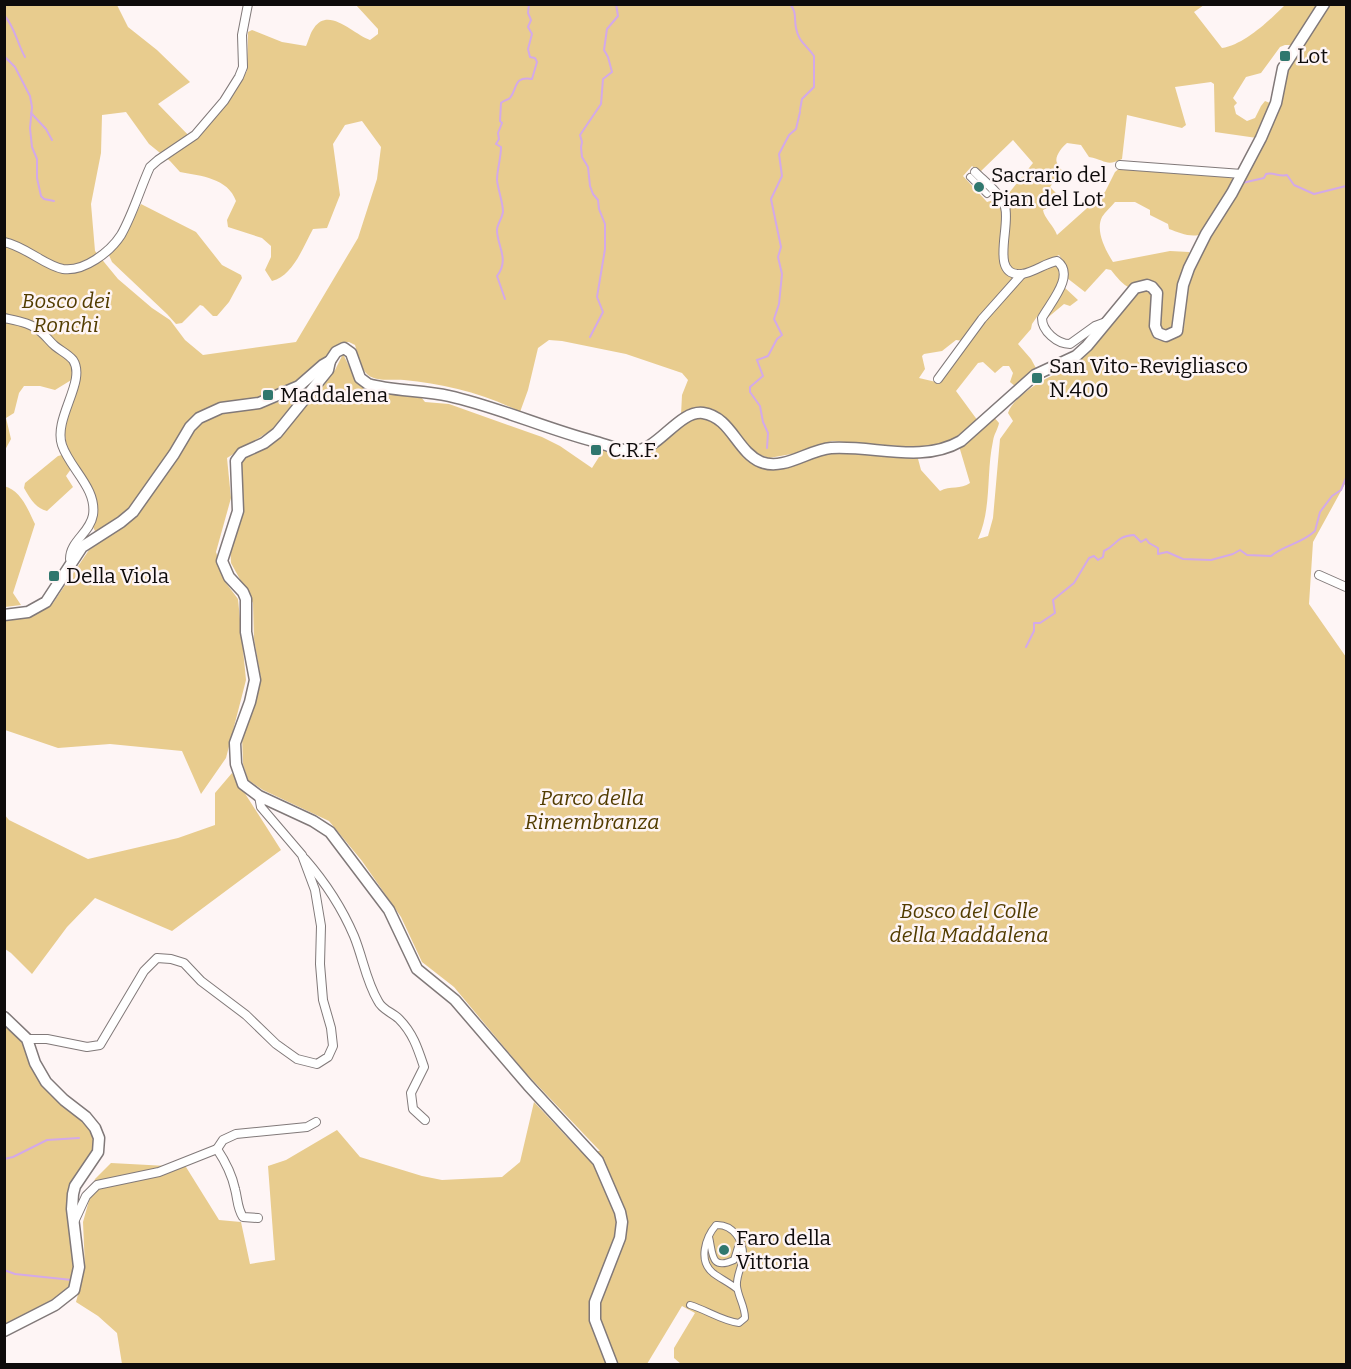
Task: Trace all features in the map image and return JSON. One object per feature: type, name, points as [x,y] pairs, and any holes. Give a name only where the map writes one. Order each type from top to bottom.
[{"type":"street","points":[[4,242],[57,267],[70,269],[88,264],[117,241],[124,230],[150,167],[201,129],[224,101],[239,77],[243,67],[242,35],[248,4]]},
{"type":"street","points":[[612,1365],[594,1312],[595,1302],[620,1238],[622,1222],[598,1161],[535,1093],[455,1000],[417,969],[389,910],[337,839],[323,827],[259,796],[243,784],[239,777],[234,751],[255,680],[246,632],[246,598],[229,577],[222,561],[238,511],[238,489],[234,465],[236,460],[243,453],[264,443],[282,428],[300,402],[328,370],[330,361],[336,352],[344,348],[351,352],[360,378],[368,384],[449,396],[632,452],[646,448],[691,415],[705,413],[729,428],[749,455],[762,462],[775,464],[829,448],[933,452],[951,447],[961,441],[1035,375],[1076,356],[1087,346],[1131,291],[1139,286],[1148,285],[1157,293],[1155,326],[1158,333],[1166,336],[1177,331],[1183,285],[1189,268],[1242,174],[1276,103],[1283,68],[1324,4]]},
{"type":"street","points":[[1120,165],[1242,174]]},
{"type":"street","points":[[972,174],[1000,198],[1007,216],[1003,264],[1009,271],[1022,274]]},
{"type":"street","points":[[972,174],[987,194]]},
{"type":"street","points":[[938,378],[982,319],[1022,274],[1051,262],[1057,261],[1065,272],[1062,284],[1041,322],[1046,330],[1058,341],[1070,344],[1095,326],[1106,322]]},
{"type":"street","points":[[4,318],[24,322],[36,328],[71,358],[76,367],[76,378],[62,420],[60,435],[68,456],[90,493],[93,516],[88,528],[71,549],[72,562]]},
{"type":"street","points":[[4,615],[28,612],[46,602],[86,543],[133,512],[174,454],[189,427],[199,418],[221,408],[264,402],[304,383],[330,361]]},
{"type":"street","points":[[1319,575],[1347,587]]},
{"type":"street","points":[[259,796],[261,807],[322,878],[339,906],[354,936],[369,985],[379,1005],[398,1018],[413,1037],[424,1067],[411,1093],[412,1109],[425,1120]]},
{"type":"street","points":[[27,1039],[47,1039],[87,1047],[100,1045],[144,970],[157,958],[184,963],[201,981],[297,1059],[317,1064],[328,1057],[333,1046],[331,1028],[323,1000],[320,964],[321,926],[315,890],[302,855]]},
{"type":"street","points":[[4,1017],[27,1039],[35,1063],[46,1082],[64,1100],[87,1117],[99,1138],[98,1152],[75,1186],[71,1202],[79,1267],[74,1290],[55,1305],[4,1331]]},
{"type":"street","points":[[74,1222],[86,1196],[97,1185],[159,1172],[217,1149],[223,1140],[236,1134],[307,1127],[316,1122]]},
{"type":"street","points":[[217,1149],[227,1166],[235,1188],[238,1209],[243,1217],[258,1218]]},
{"type":"street","points":[[690,1305],[707,1310],[730,1322],[740,1323],[744,1320],[745,1315],[737,1289],[737,1278],[743,1255],[740,1241],[730,1228],[719,1225],[714,1227],[704,1251],[708,1268],[737,1289]]},
{"type":"street","points":[[709,1237],[712,1257],[722,1263],[734,1260],[740,1241]]},
{"type":"green space","name":"Bosco dei Ronchi","points":[[5,5],[117,5],[128,27],[157,50],[190,82],[158,104],[193,140],[226,104],[247,71],[248,32],[252,30],[282,42],[306,46],[314,28],[320,22],[327,20],[342,24],[370,40],[378,34],[378,29],[356,5],[1204,5],[1194,12],[1222,48],[1248,37],[1285,5],[1318,5],[1293,45],[1280,47],[1261,73],[1246,77],[1233,98],[1237,103],[1234,106],[1236,114],[1247,121],[1255,118],[1265,101],[1273,104],[1257,138],[1215,132],[1214,84],[1211,82],[1175,87],[1186,125],[1182,128],[1127,115],[1122,159],[1106,162],[1089,157],[1081,145],[1067,143],[1058,155],[1056,161],[1062,171],[1050,187],[1059,198],[1055,204],[1043,210],[1057,235],[1105,192],[1115,172],[1121,167],[1231,177],[1235,182],[1204,233],[1200,235],[1186,235],[1169,229],[1168,224],[1150,215],[1150,210],[1135,202],[1115,202],[1102,217],[1101,234],[1113,262],[1170,251],[1189,252],[1174,326],[1166,332],[1159,325],[1159,289],[1131,288],[1122,283],[1111,270],[1106,269],[1085,292],[1067,278],[1067,268],[1059,255],[1029,268],[1011,269],[1006,261],[1010,215],[1005,198],[1033,163],[1013,140],[980,172],[972,166],[963,176],[987,202],[997,199],[1004,215],[1000,261],[1006,274],[1015,276],[963,341],[956,340],[942,351],[922,356],[925,369],[919,378],[936,382],[941,379],[969,338],[1022,278],[1052,264],[1059,267],[1062,272],[1060,283],[1032,324],[1031,329],[1018,344],[1037,370],[1016,387],[1010,382],[1013,373],[1009,366],[1003,366],[995,373],[983,362],[978,363],[956,391],[978,421],[952,441],[912,447],[832,441],[797,453],[769,458],[753,452],[730,422],[721,415],[681,415],[682,395],[688,380],[682,373],[626,354],[549,340],[538,348],[520,412],[478,395],[448,387],[372,377],[363,369],[355,345],[349,342],[340,343],[301,380],[262,399],[224,403],[197,413],[180,432],[179,438],[128,512],[96,533],[93,527],[96,516],[67,448],[64,429],[81,374],[55,390],[40,386],[24,386],[19,393],[14,413],[6,418],[11,439],[5,450],[4,151],[6,150],[4,138]],"holes":[[[126,112],[149,144],[180,172],[213,179],[227,187],[236,201],[227,220],[228,227],[262,238],[271,246],[271,257],[265,270],[272,281],[292,267],[313,229],[327,228],[340,195],[333,144],[345,125],[362,121],[381,147],[377,179],[358,238],[296,342],[203,355],[185,340],[170,320],[118,279],[95,251],[91,204],[101,153],[102,115]]]},
{"type":"green space","name":"Bosco del Colle della Maddalena","points":[[1327,5],[1346,5],[1346,482],[1313,542],[1309,604],[1346,657],[1346,1364],[681,1364],[674,1358],[674,1348],[695,1313],[682,1306],[647,1364],[122,1364],[117,1333],[98,1316],[76,1302],[85,1268],[83,1222],[95,1179],[111,1163],[186,1167],[219,1220],[241,1222],[250,1264],[275,1260],[268,1166],[286,1160],[337,1130],[360,1157],[422,1176],[442,1180],[502,1177],[520,1162],[534,1102],[580,1151],[600,1151],[524,1071],[454,987],[422,962],[401,917],[362,861],[329,821],[263,790],[248,780],[243,764],[242,736],[261,679],[254,639],[253,603],[231,563],[230,545],[240,465],[245,458],[256,452],[308,401],[335,370],[343,354],[357,382],[376,393],[421,397],[425,402],[449,404],[542,437],[560,446],[592,468],[604,449],[632,454],[692,419],[706,418],[720,425],[748,458],[765,469],[782,468],[820,453],[917,455],[921,470],[940,491],[970,483],[959,446],[993,416],[999,423],[991,453],[985,515],[978,539],[988,536],[993,518],[1000,439],[1013,421],[1008,413],[1016,401],[1037,384],[1058,373],[1056,368],[1118,313],[1142,288],[1152,293],[1151,325],[1154,338],[1162,341],[1171,340],[1184,328],[1187,282],[1195,262],[1232,198],[1285,71]]},
{"type":"green space","points":[[141,204],[196,232],[222,265],[241,275],[242,278],[229,302],[217,316],[213,316],[200,305],[182,323],[176,324],[112,262],[108,253],[126,233]]},
{"type":"green space","points":[[1064,287],[1078,300],[1070,306],[1064,304],[1046,319]]},
{"type":"green space","points":[[321,373],[276,427],[227,458],[231,498],[216,552],[226,583],[238,599],[246,680],[226,758],[201,794],[182,751],[110,744],[58,748],[5,730],[4,618],[28,618],[53,603],[89,550],[138,515],[168,472],[189,435],[209,417],[278,402],[299,391]]},
{"type":"green space","points":[[62,455],[71,469],[66,476],[73,487],[47,511],[39,508],[33,502],[24,488],[25,483]]},
{"type":"green space","points":[[4,486],[19,496],[35,524],[13,593],[21,605],[5,607]]},
{"type":"green space","points":[[232,773],[281,850],[172,931],[95,898],[67,927],[32,974],[5,949],[4,814],[9,820],[88,859],[178,838],[215,825],[215,793]]},
{"type":"green space","points":[[4,1023],[23,1041],[31,1063],[91,1128],[94,1147],[90,1160],[67,1196],[76,1272],[68,1291],[5,1325]]},
{"type":"waterway","points":[[505,299],[497,276],[501,270],[503,258],[497,230],[503,212],[497,180],[501,147],[496,144],[502,123],[500,121],[501,103],[510,98],[519,81],[532,79],[537,62],[535,58],[530,57],[528,49],[532,34],[528,27],[531,20],[528,13],[529,4]]},
{"type":"waterway","points":[[590,337],[603,312],[597,297],[605,249],[605,224],[598,200],[590,186],[588,167],[582,157],[580,135],[601,104],[603,79],[612,72],[604,50],[607,29],[618,16],[616,4]]},
{"type":"waterway","points":[[790,4],[799,37],[814,56],[814,87],[802,99],[800,110]]},
{"type":"waterway","points":[[4,15],[25,57]]},
{"type":"waterway","points":[[4,56],[15,67],[30,96],[32,147],[37,159],[37,178],[41,196],[54,201]]},
{"type":"waterway","points":[[767,448],[768,433],[760,406],[750,392],[750,387],[763,376],[757,360],[768,356],[777,339],[782,335],[774,319],[779,304],[782,274],[778,257],[781,247],[771,199],[782,176],[779,154],[789,135],[796,129],[800,112]]},
{"type":"waterway","points":[[31,113],[46,129],[52,140]]},
{"type":"waterway","points":[[1242,183],[1271,174],[1287,175],[1294,185],[1314,194],[1346,186]]},
{"type":"waterway","points":[[1026,647],[1034,631],[1034,623],[1040,623],[1055,613],[1053,600],[1074,583],[1089,558],[1094,556],[1098,560],[1103,557],[1104,551],[1120,539],[1134,535],[1141,542],[1146,539],[1158,548],[1158,554],[1167,552],[1183,559],[1211,560],[1240,550],[1247,555],[1271,556],[1315,531],[1320,512],[1332,496],[1341,490],[1346,478]]},
{"type":"waterway","points":[[4,1159],[13,1157],[47,1140],[79,1138]]},
{"type":"waterway","points":[[4,1270],[15,1274],[72,1280]]},
{"type":"place","name":"Lot","points":[[1285,56]]},
{"type":"place","name":"Sacrario del Pian del Lot","points":[[979,187]]},
{"type":"place","name":"San Vito-Revigliasco N.400","points":[[1037,378]]},
{"type":"place","name":"Maddalena","points":[[268,395]]},
{"type":"place","name":"C.R.F.","points":[[596,450]]},
{"type":"place","name":"Della Viola","points":[[54,576]]},
{"type":"place","name":"Faro della Vittoria","points":[[724,1250]]},
{"type":"park label","name":"Parco della Rimembranza","points":[[592,810]]}]
